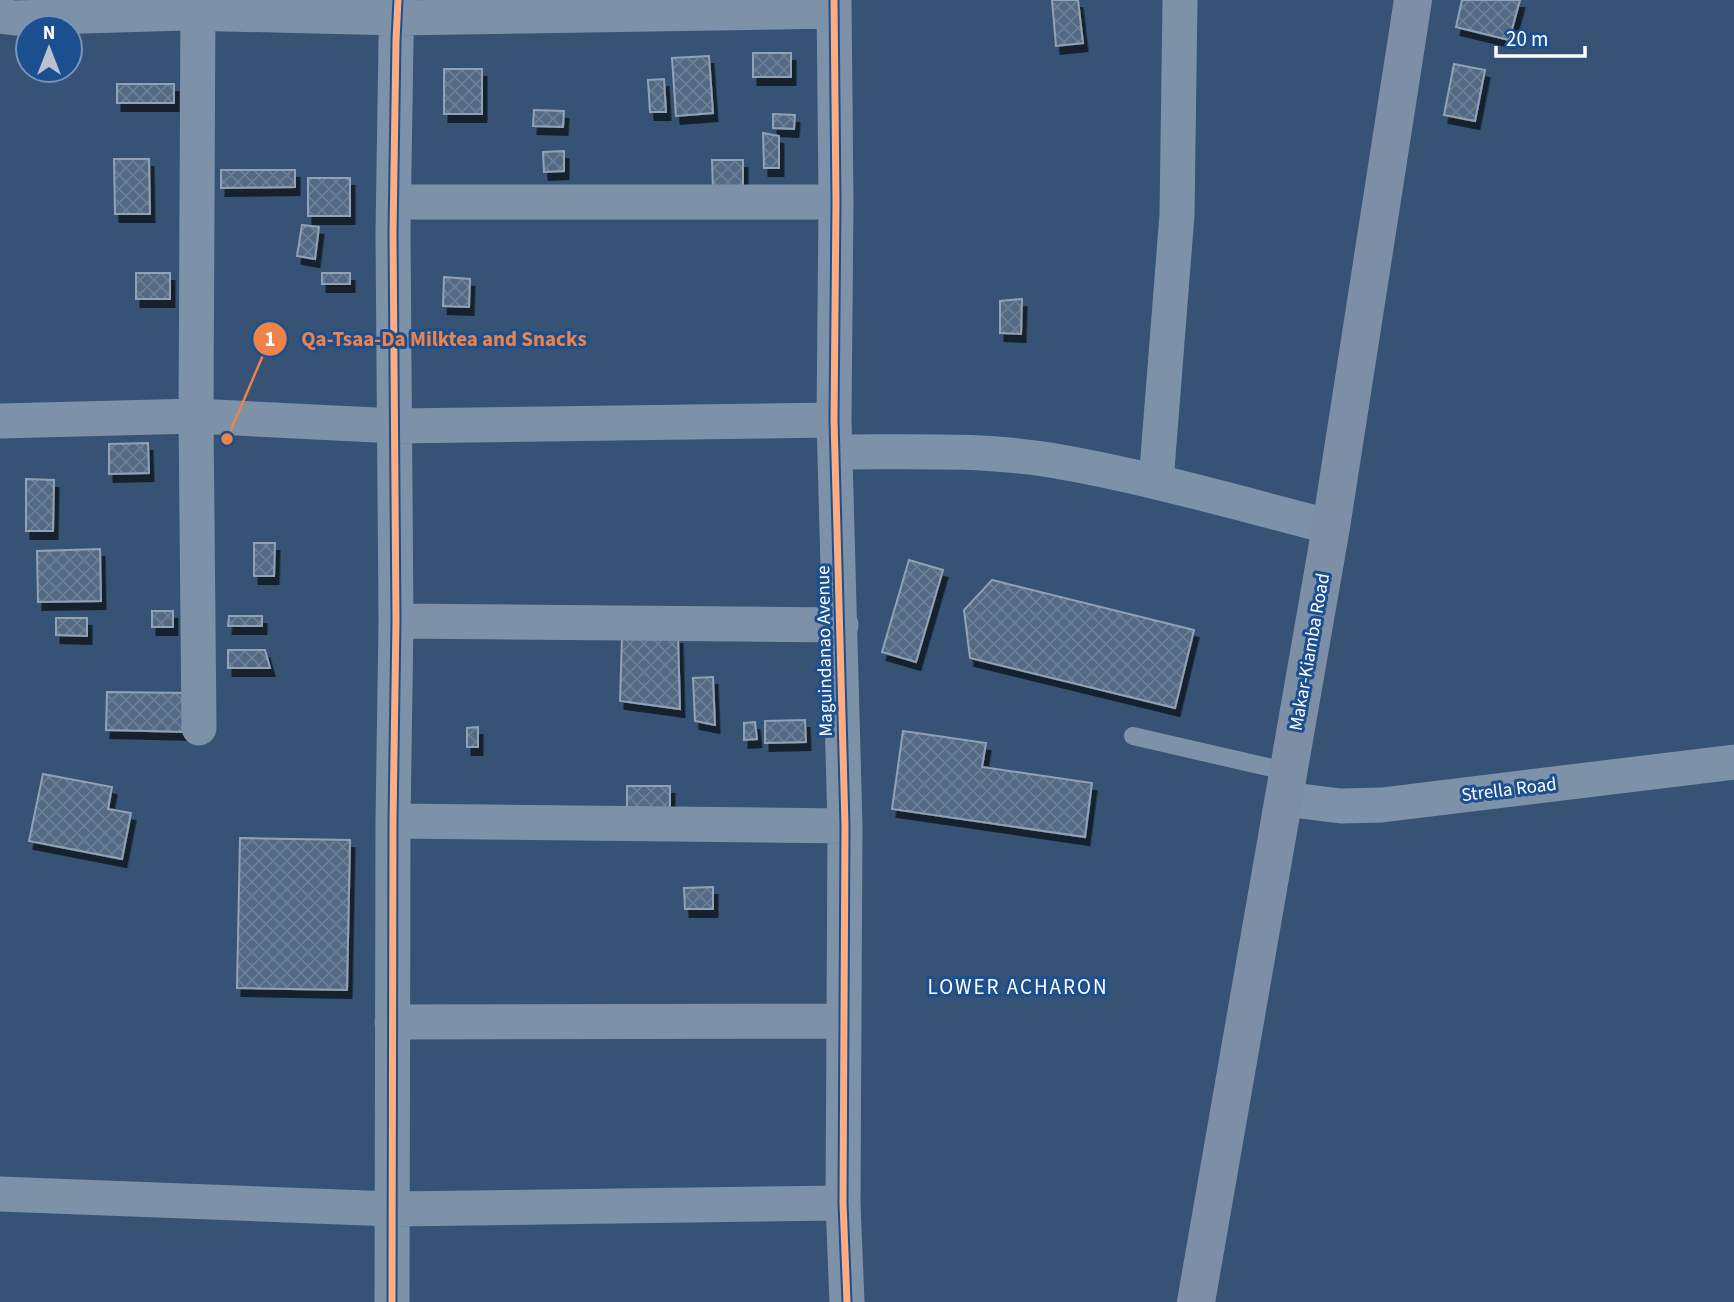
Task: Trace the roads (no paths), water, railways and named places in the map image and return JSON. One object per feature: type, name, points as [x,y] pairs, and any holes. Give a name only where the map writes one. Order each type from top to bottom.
[{"type":"main road","name":"Makar-Kiamba Road","points":[[1196,1302],[1331,527],[1413,0]]},
{"type":"street","points":[[1156,482],[1177,215],[1180,0]]},
{"type":"street","points":[[0,16],[15,18],[198,7],[398,9],[834,5]]},
{"type":"street","name":"Maguindanao Avenue","points":[[834,5],[835,436],[845,826],[843,1203],[846,1302]]},
{"type":"street","points":[[198,7],[198,728]]},
{"type":"street","points":[[392,1302],[396,621],[394,202],[398,9]]},
{"type":"street","points":[[394,202],[836,202]]},
{"type":"street","points":[[0,421],[196,416],[396,426],[835,436],[1049,460],[1156,482],[1331,527]]},
{"type":"street","points":[[396,621],[841,625]]},
{"type":"street","name":"Strella Road","points":[[1286,786],[1341,806],[1382,805],[1734,762]]},
{"type":"street","points":[[393,821],[845,826]]},
{"type":"street","points":[[392,1022],[843,1021]]},
{"type":"street","points":[[0,1194],[393,1209],[843,1203]]},
{"type":"lane","points":[[1133,736],[1286,786]]},
{"type":"place","name":"Qa-Tsaa-Da Milktea and Snacks","points":[[227,439]]},
{"type":"district","name":"LOWER ACHARON","points":[[1018,987]]}]
